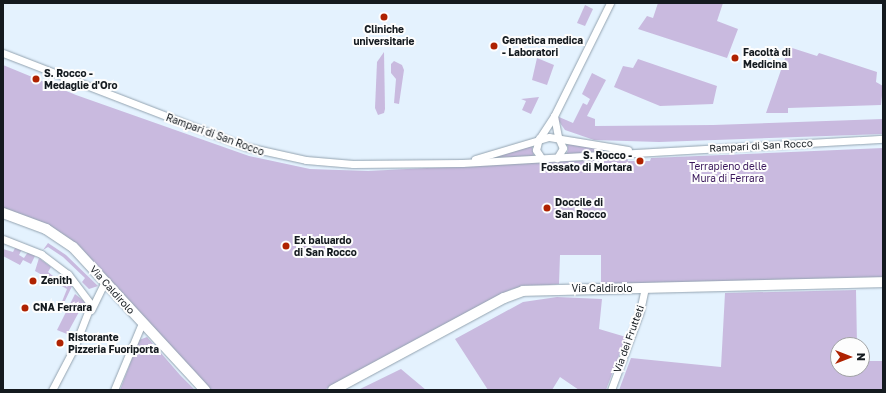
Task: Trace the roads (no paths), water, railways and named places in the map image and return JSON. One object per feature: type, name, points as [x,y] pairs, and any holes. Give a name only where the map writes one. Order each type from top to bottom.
[{"type":"main road","name":"Via Caldirolo","points":[[3,213],[61,238],[78,251],[205,390]]},
{"type":"main road","name":"Via Caldirolo","points":[[333,390],[514,294],[542,289],[883,282]]},
{"type":"street","points":[[542,159],[536,150],[539,138],[554,116],[610,3]]},
{"type":"street","name":"Rampari di San Rocco","points":[[3,53],[100,92],[273,155],[346,163],[462,163],[883,139]]},
{"type":"street","points":[[554,116],[558,137],[563,148],[557,158]]},
{"type":"street","name":"Rampari di San Rocco","points":[[462,163],[539,138],[558,137],[638,152]]},
{"type":"street","points":[[3,239],[41,254],[68,274],[85,294],[91,304],[89,312]]},
{"type":"street","points":[[85,294],[98,290],[105,282]]},
{"type":"street","points":[[52,390],[105,282]]},
{"type":"street","name":"Via dei Frutteti","points":[[611,390],[640,311],[645,288]]},
{"type":"street","points":[[114,390],[142,322]]},
{"type":"place","name":"Cliniche universitarie","points":[[384,17]]},
{"type":"place","name":"Genetica medica - Laboratori","points":[[494,46]]},
{"type":"place","name":"Facoltà di Medicina","points":[[735,58]]},
{"type":"place","name":"S. Rocco - Medaglie d'Oro","points":[[36,79]]},
{"type":"place","name":"S. Rocco - Fossato di Mortara","points":[[640,161]]},
{"type":"place","name":"Doccile di San Rocco","points":[[547,208]]},
{"type":"place","name":"Ex baluardo di San Rocco","points":[[286,246]]},
{"type":"place","name":"Zenith","points":[[33,281]]},
{"type":"place","name":"CNA Ferrara","points":[[25,308]]},
{"type":"place","name":"Ristorante Pizzeria Fuoriporta","points":[[60,343]]},
{"type":"park label","name":"Terrapieno delle Mura di Ferrara","points":[[728,172]]}]
